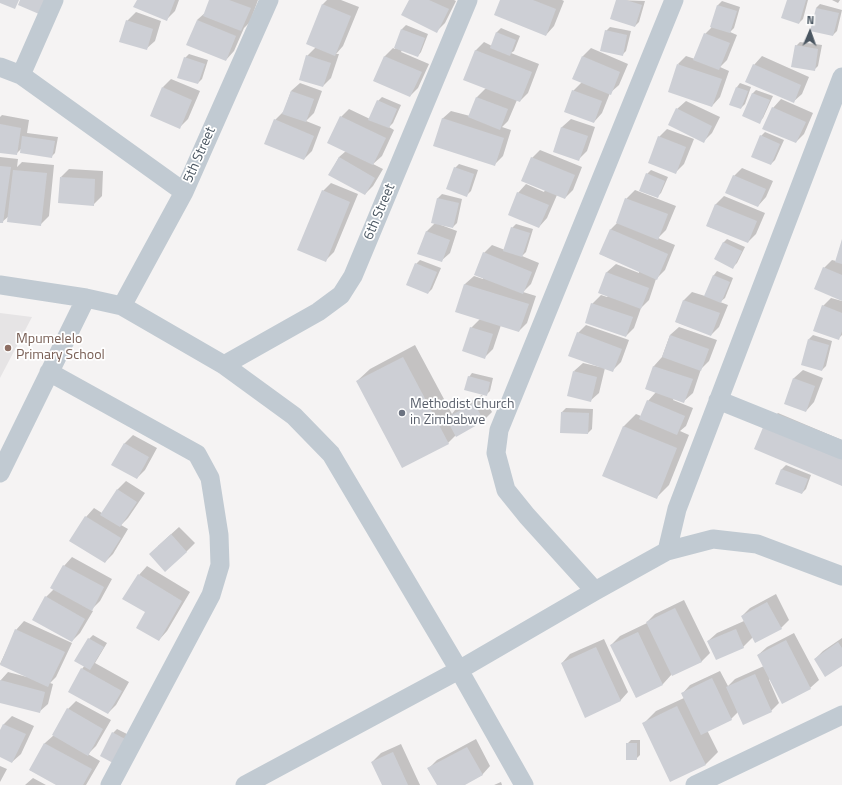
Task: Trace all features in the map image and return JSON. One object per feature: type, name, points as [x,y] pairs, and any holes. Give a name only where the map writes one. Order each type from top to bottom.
[{"type":"street","points":[[21,75],[54,0]]},
{"type":"street","name":"5th Street","points":[[122,306],[184,192],[269,0]]},
{"type":"street","name":"6th Street","points":[[224,365],[318,312],[341,296],[353,276],[468,0]]},
{"type":"street","points":[[595,591],[527,516],[506,490],[496,453],[499,430],[674,0]]},
{"type":"street","points":[[0,67],[21,75],[184,192]]},
{"type":"street","points":[[667,551],[677,509],[842,77]]},
{"type":"street","points":[[0,285],[86,298],[122,306],[224,365],[294,416],[331,454],[459,670],[524,785]]},
{"type":"street","points":[[0,473],[86,298]]},
{"type":"street","points":[[49,372],[198,454],[210,478],[220,535],[220,565],[211,595],[110,785]]},
{"type":"street","points":[[718,400],[842,450]]},
{"type":"street","points":[[245,785],[459,670],[667,551],[713,539],[757,544],[842,576]]},
{"type":"street","points":[[694,785],[842,715]]},
{"type":"shaded area","name":"Mpumelelo Primary School","points":[[0,313],[32,317],[0,378]]},
{"type":"building","points":[[0,0],[19,0],[15,9],[0,3]]},
{"type":"building","points":[[20,0],[45,0],[39,14],[18,5]]},
{"type":"building","points":[[137,0],[175,0],[167,21],[133,7]]},
{"type":"building","points":[[209,0],[229,0],[251,8],[241,31],[203,16]]},
{"type":"building","points":[[409,0],[429,0],[449,9],[437,33],[401,15]]},
{"type":"building","points":[[500,0],[533,0],[556,9],[546,36],[494,15]]},
{"type":"building","points":[[616,0],[626,0],[642,5],[635,27],[610,19]]},
{"type":"building","points":[[787,0],[806,0],[799,24],[781,18]]},
{"type":"building","points":[[322,4],[351,16],[335,56],[306,44]]},
{"type":"building","points":[[717,5],[737,11],[730,33],[710,27]]},
{"type":"building","points":[[816,8],[839,13],[833,36],[810,31]]},
{"type":"building","points":[[126,20],[153,29],[147,50],[119,42]]},
{"type":"building","points":[[197,20],[236,36],[226,61],[186,45]]},
{"type":"building","points":[[401,29],[425,38],[418,57],[394,48]]},
{"type":"building","points":[[605,30],[627,35],[623,56],[600,51]]},
{"type":"building","points":[[496,32],[516,40],[510,56],[490,48]]},
{"type":"building","points":[[704,33],[730,43],[719,70],[693,60]]},
{"type":"building","points":[[795,45],[818,49],[815,71],[791,67]]},
{"type":"building","points":[[475,50],[532,72],[520,102],[463,80]]},
{"type":"building","points":[[306,55],[331,63],[323,87],[299,80]]},
{"type":"building","points":[[384,56],[422,72],[410,97],[373,81]]},
{"type":"building","points":[[582,56],[620,72],[611,95],[572,79]]},
{"type":"building","points":[[184,57],[205,64],[198,84],[177,78]]},
{"type":"building","points":[[677,64],[722,79],[712,107],[668,92]]},
{"type":"building","points":[[753,64],[801,85],[794,103],[745,82]]},
{"type":"building","points":[[162,87],[192,100],[180,129],[150,116]]},
{"type":"building","points":[[736,87],[748,91],[741,109],[729,105]]},
{"type":"building","points":[[572,90],[602,101],[594,123],[564,112]]},
{"type":"building","points":[[291,91],[314,99],[306,122],[282,114]]},
{"type":"building","points":[[752,93],[770,100],[760,124],[742,116]]},
{"type":"building","points":[[476,97],[508,109],[500,130],[468,117]]},
{"type":"building","points":[[377,100],[397,109],[389,128],[368,120]]},
{"type":"building","points":[[772,107],[806,122],[796,143],[762,129]]},
{"type":"building","points":[[676,108],[712,126],[704,143],[668,125]]},
{"type":"building","points":[[340,116],[386,138],[373,165],[327,143]]},
{"type":"building","points":[[442,118],[504,138],[495,166],[433,146]]},
{"type":"building","points":[[274,119],[314,136],[304,160],[264,144]]},
{"type":"building","points":[[0,124],[21,128],[17,155],[0,153]]},
{"type":"building","points":[[561,127],[588,136],[579,161],[553,152]]},
{"type":"building","points":[[760,135],[780,144],[771,165],[751,157]]},
{"type":"building","points":[[22,136],[55,141],[52,158],[20,153]]},
{"type":"building","points":[[658,136],[686,147],[676,174],[648,163]]},
{"type":"building","points":[[339,157],[375,178],[365,195],[328,175]]},
{"type":"building","points":[[531,157],[575,175],[565,199],[521,181]]},
{"type":"building","points":[[0,166],[11,167],[3,223],[0,223]]},
{"type":"building","points":[[454,167],[474,174],[467,197],[446,189]]},
{"type":"building","points":[[13,170],[47,173],[41,226],[7,222]]},
{"type":"building","points":[[646,173],[665,181],[658,198],[639,191]]},
{"type":"building","points":[[733,175],[766,189],[758,207],[725,193]]},
{"type":"building","points":[[60,177],[95,179],[94,206],[58,203]]},
{"type":"building","points":[[322,190],[350,202],[326,262],[297,250]]},
{"type":"building","points":[[517,192],[549,205],[539,228],[508,215]]},
{"type":"building","points":[[437,198],[459,203],[453,228],[431,223]]},
{"type":"building","points":[[625,198],[668,214],[658,240],[616,223]]},
{"type":"building","points":[[715,204],[757,221],[748,243],[706,226]]},
{"type":"building","points":[[511,227],[530,233],[522,257],[503,251]]},
{"type":"building","points":[[610,229],[668,254],[657,280],[599,254]]},
{"type":"building","points":[[426,231],[450,240],[442,262],[417,254]]},
{"type":"building","points":[[842,239],[842,264],[835,262]]},
{"type":"building","points":[[723,242],[742,251],[733,269],[714,259]]},
{"type":"building","points":[[483,252],[532,272],[523,294],[474,275]]},
{"type":"building","points":[[415,263],[437,272],[428,294],[406,285]]},
{"type":"building","points":[[823,267],[842,275],[842,301],[814,289]]},
{"type":"building","points":[[606,272],[649,288],[641,309],[598,293]]},
{"type":"building","points":[[713,275],[730,282],[721,303],[704,296]]},
{"type":"building","points":[[464,284],[529,304],[519,332],[455,312]]},
{"type":"building","points":[[683,300],[720,313],[711,336],[675,322]]},
{"type":"building","points":[[591,303],[633,317],[626,337],[585,323]]},
{"type":"building","points":[[822,305],[842,313],[842,331],[839,340],[813,331]]},
{"type":"building","points":[[470,327],[493,334],[485,359],[462,351]]},
{"type":"building","points":[[577,332],[622,349],[613,372],[568,356]]},
{"type":"building","points":[[670,335],[709,349],[701,371],[662,357]]},
{"type":"building","points":[[808,339],[829,345],[822,371],[801,365]]},
{"type":"building","name":"Methodist Church in Zimbabwe","points":[[403,357],[449,444],[402,468],[356,381]]},
{"type":"building","points":[[653,366],[693,379],[684,403],[645,389]]},
{"type":"building","points":[[573,371],[597,377],[591,402],[567,396]]},
{"type":"building","points":[[468,376],[490,382],[487,396],[464,390]]},
{"type":"building","points":[[793,378],[815,386],[806,412],[784,404]]},
{"type":"building","points":[[647,400],[685,416],[677,435],[639,419]]},
{"type":"building","points":[[474,403],[484,421],[456,437],[446,418]]},
{"type":"building","points":[[561,412],[589,413],[588,434],[560,433]]},
{"type":"building","points":[[764,425],[842,457],[842,486],[754,449]]},
{"type":"building","points":[[623,426],[677,448],[657,499],[602,476]]},
{"type":"building","points":[[124,443],[149,457],[137,479],[111,465]]},
{"type":"building","points":[[781,469],[808,479],[802,494],[775,484]]},
{"type":"building","points":[[117,489],[137,502],[120,527],[100,515]]},
{"type":"building","points":[[85,516],[121,538],[105,563],[69,541]]},
{"type":"building","points":[[171,534],[187,552],[165,572],[149,554]]},
{"type":"building","points":[[63,565],[104,587],[92,611],[50,588]]},
{"type":"building","points":[[138,574],[182,601],[159,641],[136,628],[145,612],[122,599]]},
{"type":"building","points":[[45,596],[85,619],[72,642],[32,620]]},
{"type":"building","points":[[767,602],[782,629],[755,643],[741,616]]},
{"type":"building","points":[[675,608],[702,662],[672,676],[646,622]]},
{"type":"building","points":[[15,629],[65,652],[48,687],[0,665]]},
{"type":"building","points":[[736,629],[744,648],[716,660],[707,641]]},
{"type":"building","points":[[638,632],[663,685],[636,698],[610,645]]},
{"type":"building","points":[[88,638],[104,647],[90,670],[74,661]]},
{"type":"building","points":[[786,640],[811,689],[782,704],[757,655]]},
{"type":"building","points":[[838,642],[842,648],[842,666],[825,677],[814,659]]},
{"type":"building","points":[[596,647],[621,701],[585,718],[561,663]]},
{"type":"building","points":[[81,668],[122,691],[108,714],[68,692]]},
{"type":"building","points":[[755,674],[772,712],[743,725],[726,687]]},
{"type":"building","points":[[712,678],[732,720],[701,735],[681,693]]},
{"type":"building","points":[[0,680],[45,692],[40,713],[0,703]]},
{"type":"building","points":[[677,706],[706,765],[670,782],[642,723]]},
{"type":"building","points":[[67,708],[103,729],[88,756],[52,735]]},
{"type":"building","points":[[3,724],[26,734],[12,763],[0,757],[0,730]]},
{"type":"building","points":[[112,732],[125,739],[113,763],[100,756]]},
{"type":"building","points":[[44,743],[92,769],[83,785],[56,785],[29,770]]},
{"type":"building","points":[[626,743],[637,743],[637,760],[626,760]]},
{"type":"building","points":[[467,747],[483,775],[465,785],[437,785],[427,768]]},
{"type":"building","points":[[393,752],[408,785],[382,785],[371,762]]},
{"type":"place","name":"Mpumelelo Primary School","points":[[8,348]]},
{"type":"place","name":"Methodist Church in Zimbabwe","points":[[402,413]]}]
